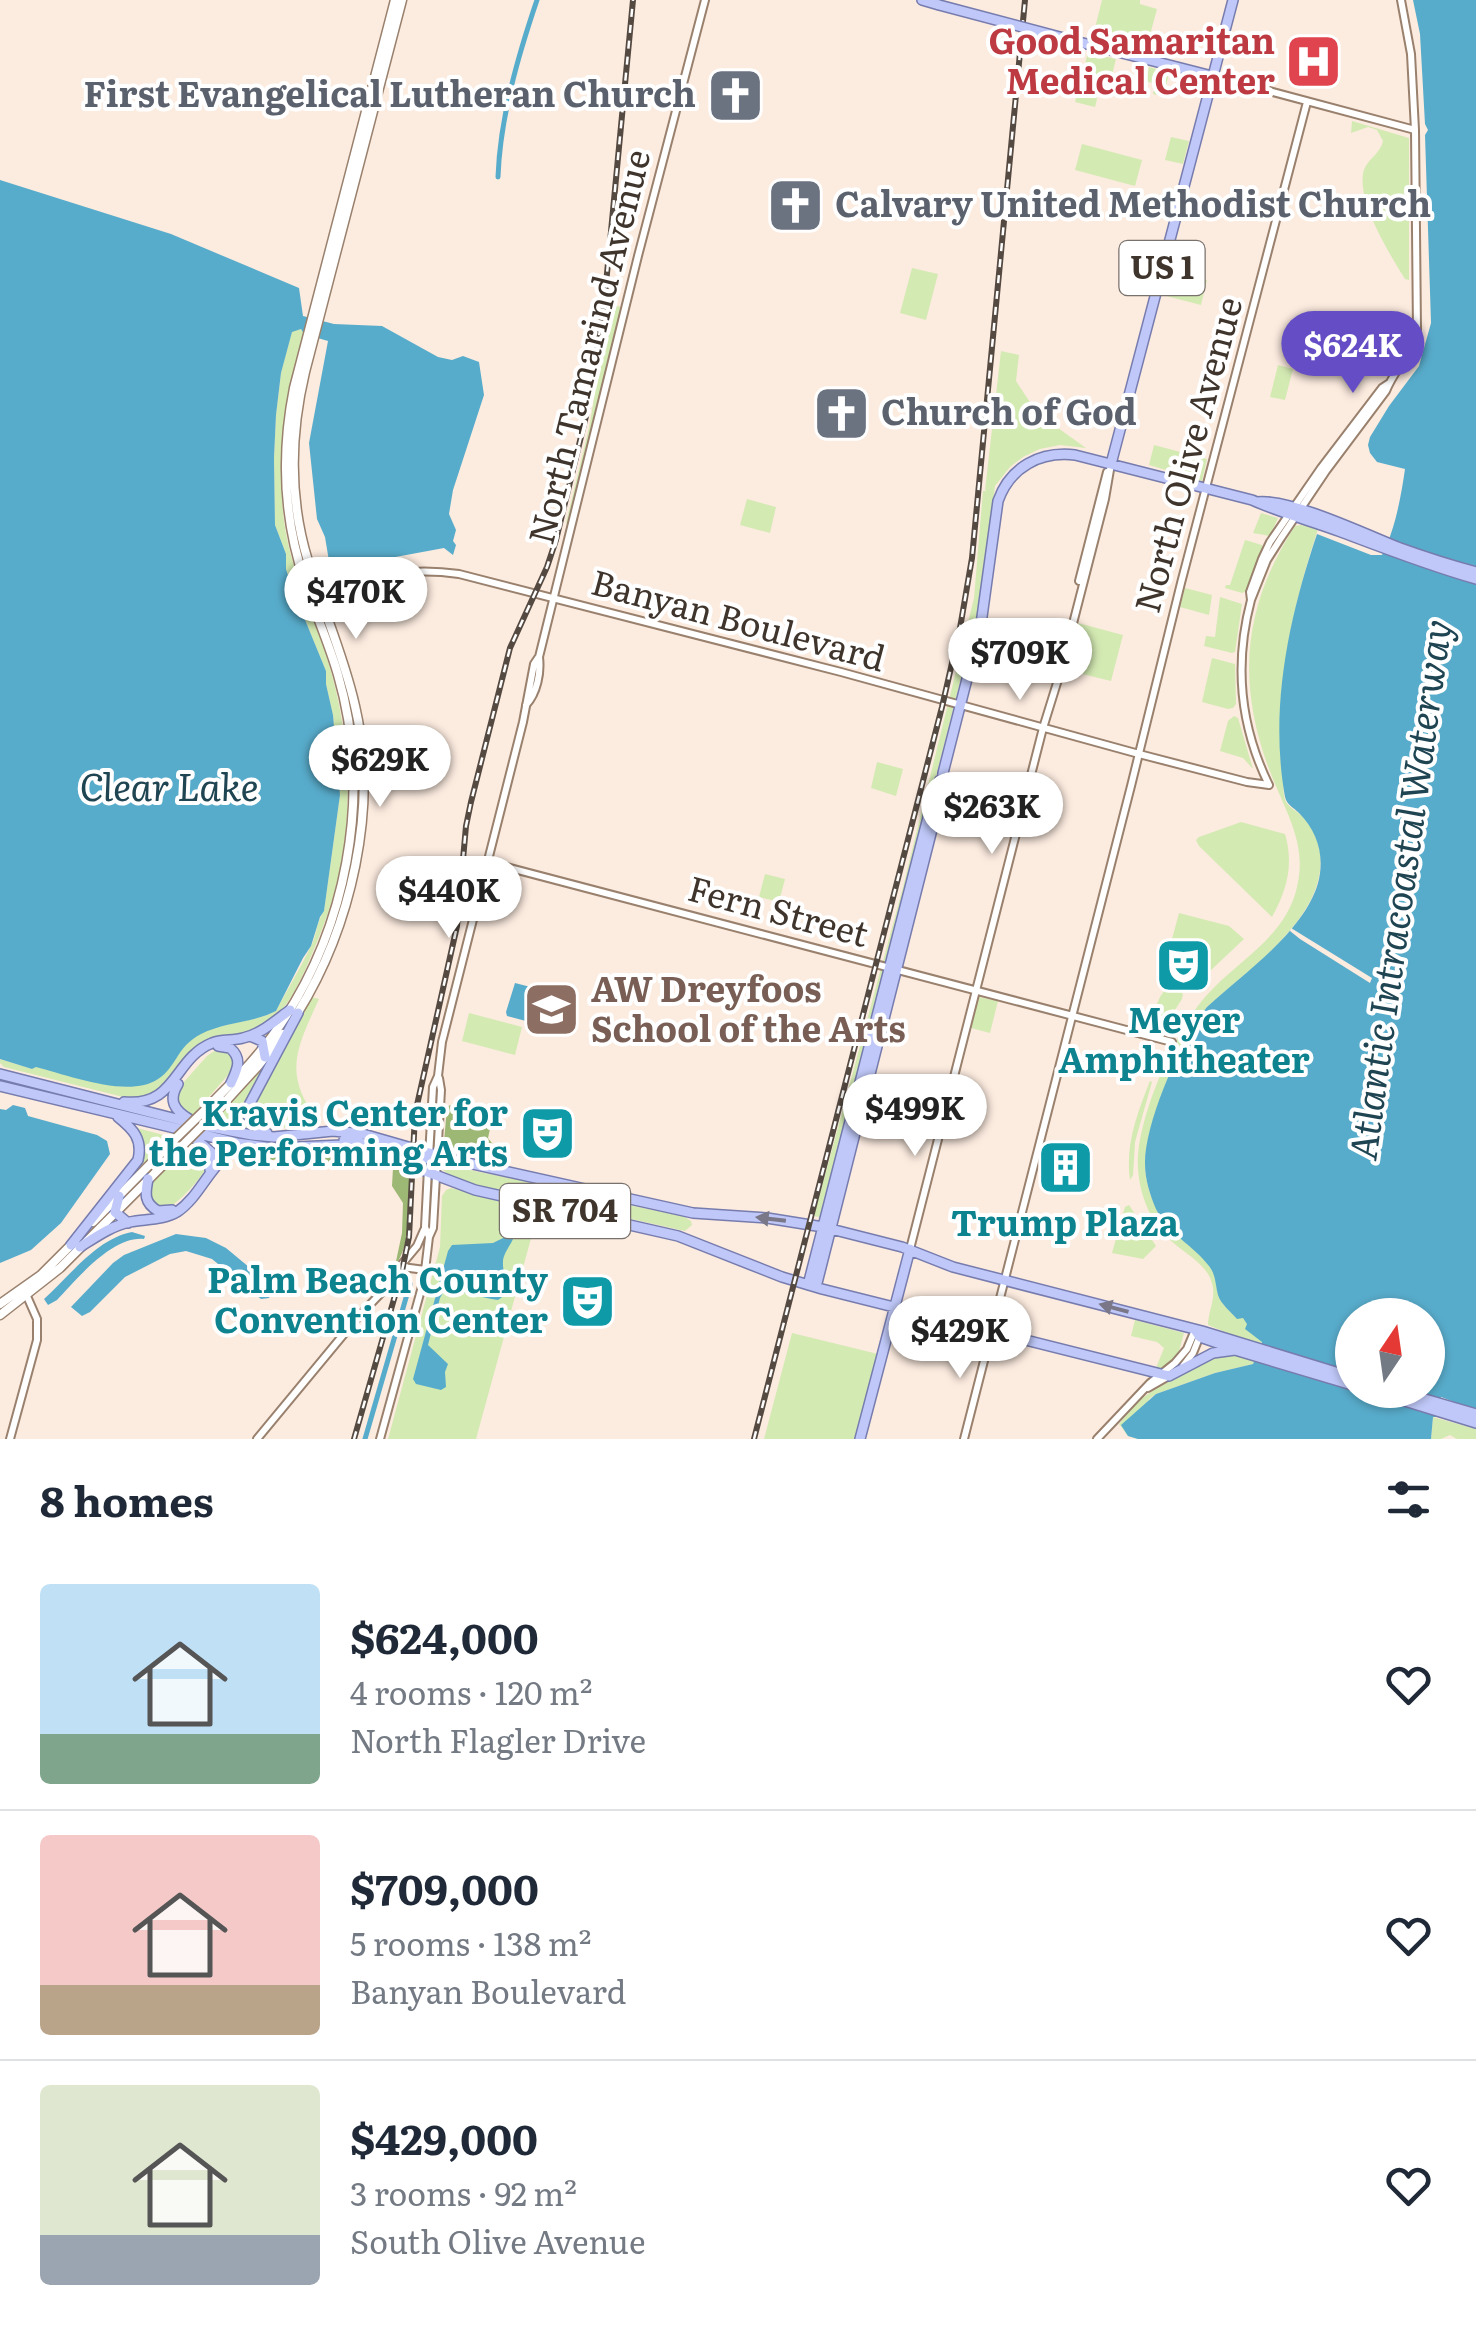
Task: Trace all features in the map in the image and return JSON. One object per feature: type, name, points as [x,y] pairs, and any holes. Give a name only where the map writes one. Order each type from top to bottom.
[{"type":"main road","points":[[274,1137],[252,1125],[248,1107],[328,932],[347,865],[353,792],[350,706],[314,593],[294,546],[286,496],[286,441],[398,0]]},
{"type":"main road","points":[[922,0],[1212,76]]},
{"type":"main road","name":"US 1","points":[[1111,464],[1233,0]]},
{"type":"main road","points":[[1335,1373],[1245,1350],[1213,1353],[1170,1374],[812,1286],[935,790],[943,773],[984,610],[997,506],[1008,481],[1026,464],[1054,454],[1076,455],[1257,502],[1265,508],[1294,512],[1476,575]]},
{"type":"main road","points":[[96,1099],[132,1103],[153,1099],[208,1045],[250,1036],[294,1011]]},
{"type":"main road","points":[[76,1246],[119,1196],[176,1145],[265,1052],[294,1011]]},
{"type":"main road","points":[[250,1036],[260,1038],[265,1052]]},
{"type":"main road","points":[[200,1125],[180,1113],[172,1102],[181,1079],[214,1047],[225,1046],[234,1051],[239,1065],[230,1084]]},
{"type":"main road","points":[[210,1111],[230,1084],[265,1052]]},
{"type":"main road","name":"SR 704","points":[[0,1074],[252,1136],[363,1134],[432,1156],[692,1213],[767,1218],[827,1228]]},
{"type":"main road","name":"SR 704","points":[[0,1086],[252,1146],[342,1144],[367,1149],[486,1192],[678,1236],[812,1286]]},
{"type":"main road","points":[[76,1246],[138,1160],[137,1135],[116,1115]]},
{"type":"main road","points":[[148,1179],[147,1201],[155,1209],[167,1212],[183,1201],[208,1172],[212,1153],[185,1131]]},
{"type":"main road","points":[[294,1147],[320,1138],[323,1132]]},
{"type":"main road","points":[[323,1145],[351,1140],[421,1160],[432,1156]]},
{"type":"main road","points":[[0,1316],[115,1212],[176,1145]]},
{"type":"main road","points":[[76,1246],[128,1223],[178,1211],[197,1194],[224,1156],[234,1149],[252,1146]]},
{"type":"main road","points":[[115,1212],[119,1196]]},
{"type":"main road","points":[[115,1212],[128,1223]]},
{"type":"main road","points":[[827,1228],[910,1250],[953,1267],[1199,1333],[1335,1379]]},
{"type":"main road","points":[[860,1439],[910,1250]]},
{"type":"main road","points":[[0,1304],[26,1292]]},
{"type":"main road","points":[[1440,1408],[1476,1414]]},
{"type":"main road","points":[[1440,1408],[1476,1423]]},
{"type":"street","name":"North Tamarind Avenue","points":[[526,705],[534,697],[553,598],[705,0]]},
{"type":"street","points":[[1294,512],[1386,391],[1412,348],[1417,330],[1411,54],[1401,0]]},
{"type":"street","points":[[1212,76],[1414,130]]},
{"type":"street","name":"North Olive Avenue","points":[[964,1439],[1307,102]]},
{"type":"street","points":[[910,1250],[1111,464]]},
{"type":"street","name":"Banyan Boulevard","points":[[314,593],[400,572],[435,571],[474,578],[1268,785],[1250,738],[1242,690],[1242,648],[1250,592],[1262,559],[1294,512]]},
{"type":"street","points":[[428,1237],[433,1228],[433,1087],[533,668],[539,657]]},
{"type":"street","points":[[533,668],[536,684]]},
{"type":"street","name":"Fern Street","points":[[487,862],[1172,1042]]},
{"type":"street","points":[[257,1439],[417,1246],[425,1228],[432,1174]]},
{"type":"street","points":[[380,1439],[425,1270],[425,1228]]},
{"type":"street","points":[[401,1268],[425,1270]]},
{"type":"street","points":[[10,1439],[37,1340],[37,1318],[26,1292]]},
{"type":"street","points":[[1170,1374],[1199,1333]]},
{"type":"street","points":[[1097,1439],[1146,1389],[1190,1357],[1199,1333]]},
{"type":"green space","points":[[1102,0],[1140,0],[1140,4],[1157,9],[1146,50],[1093,36]]},
{"type":"green space","points":[[1088,52],[1116,59],[1110,83],[1082,76]]},
{"type":"green space","points":[[1149,67],[1169,72],[1166,87],[1173,89],[1170,98],[1153,94],[1155,84],[1146,81]]},
{"type":"green space","points":[[1081,78],[1101,83],[1095,107],[1075,102]]},
{"type":"green space","points":[[1352,121],[1409,138],[1409,280],[1391,257],[1365,199],[1364,169],[1383,141],[1377,130],[1368,127],[1351,133]]},
{"type":"green space","points":[[1171,137],[1189,141],[1183,164],[1165,160]]},
{"type":"green space","points":[[1082,144],[1142,160],[1135,186],[1075,170]]},
{"type":"green space","points":[[912,268],[938,274],[926,320],[900,313]]},
{"type":"green space","points":[[1169,270],[1207,280],[1201,305],[1162,295]]},
{"type":"green space","points":[[610,304],[621,307],[568,524],[589,428]]},
{"type":"green space","points":[[301,329],[304,334],[282,449],[284,521],[291,556],[336,692],[347,761],[346,831],[341,865],[321,932],[295,990],[274,1019],[251,1031],[210,1039],[172,1079],[149,1094],[127,1098],[4,1067],[0,1059],[32,1069],[177,1057],[184,1045],[207,1030],[276,1011],[312,943],[324,911],[340,795],[326,671],[292,588],[286,554],[275,525],[274,458],[281,373],[292,331]]},
{"type":"green space","points":[[1001,351],[1019,355],[1016,381],[1037,413],[1086,448],[1060,445],[1040,449],[1010,467],[995,486],[982,595],[839,1159],[830,1220],[814,1216],[903,887],[974,598]]},
{"type":"green space","points":[[1278,365],[1293,369],[1285,400],[1270,397]]},
{"type":"green space","points":[[1154,445],[1207,459],[1202,481],[1149,465]]},
{"type":"green space","points":[[747,499],[776,507],[770,533],[740,525]]},
{"type":"green space","points":[[1261,513],[1278,518],[1270,536],[1253,533]]},
{"type":"green space","points":[[1295,526],[1318,529],[1293,619],[1281,709],[1281,740],[1286,802],[1309,824],[1317,839],[1321,864],[1318,881],[1301,917],[1287,934],[1207,1007],[1197,1021],[1176,1059],[1158,1105],[1145,1164],[1150,1194],[1164,1222],[1208,1264],[1221,1301],[1237,1318],[1243,1314],[1252,1325],[1246,1329],[1262,1341],[1253,1364],[1215,1373],[1149,1399],[1138,1439],[1128,1436],[1119,1424],[1137,1402],[1247,1341],[1208,1325],[1211,1280],[1202,1266],[1154,1221],[1141,1189],[1138,1155],[1153,1094],[1183,1029],[1206,996],[1272,934],[1291,905],[1297,887],[1298,845],[1261,745],[1249,681],[1250,649],[1264,588]]},
{"type":"green space","points":[[1245,540],[1263,548],[1247,591],[1242,593],[1225,588],[1230,585]]},
{"type":"green space","points":[[1185,588],[1212,595],[1209,615],[1180,607]]},
{"type":"green space","points":[[1220,597],[1242,604],[1232,653],[1204,646],[1206,636],[1215,637]]},
{"type":"green space","points":[[1078,623],[1123,635],[1111,681],[1066,670]]},
{"type":"green space","points":[[987,632],[997,635],[994,646],[1004,649],[999,671],[979,666]]},
{"type":"green space","points":[[1212,658],[1235,664],[1233,708],[1202,702]]},
{"type":"green space","points":[[1234,716],[1238,718],[1253,769],[1243,758],[1220,751],[1228,721]]},
{"type":"green space","points":[[877,762],[903,769],[896,796],[871,788]]},
{"type":"green space","points":[[1241,822],[1285,834],[1288,877],[1272,917],[1196,840]]},
{"type":"green space","points":[[765,874],[785,879],[779,902],[759,897]]},
{"type":"green space","points":[[1179,913],[1229,926],[1244,939],[1192,988],[1165,965]]},
{"type":"green space","points":[[1170,982],[1183,994],[1182,999],[1160,1033],[1146,1029],[1160,997]]},
{"type":"green space","points":[[553,991],[566,994],[557,1029],[544,1026]]},
{"type":"green space","points":[[311,997],[319,999],[304,1032],[297,1074],[307,1104],[322,1121],[261,1127],[250,1118],[251,1102]]},
{"type":"green space","points":[[979,997],[998,1001],[990,1033],[971,1028]]},
{"type":"green space","points":[[469,1013],[522,1027],[515,1055],[462,1041]]},
{"type":"green space","points":[[217,1049],[227,1049],[237,1065],[192,1116],[179,1108],[175,1092]]},
{"type":"green space","points":[[269,1060],[246,1103],[250,1126],[214,1120]]},
{"type":"green space","points":[[1150,1081],[1135,1142],[1130,1180],[1131,1142]]},
{"type":"green space","points":[[450,1105],[458,1108],[458,1120],[465,1121],[474,1110],[493,1115],[488,1138],[501,1155],[498,1161],[453,1152],[449,1141],[444,1141]]},
{"type":"green space","points":[[137,1128],[171,1137],[109,1201],[140,1157]]},
{"type":"green space","points":[[192,1143],[207,1151],[209,1160],[204,1171],[170,1206],[162,1208],[151,1203],[148,1189],[152,1182]]},
{"type":"green space","points":[[339,1150],[410,1172],[407,1233],[395,1266],[403,1203],[392,1186],[393,1168],[340,1153],[336,1165],[295,1155],[268,1161],[270,1155]]},
{"type":"green space","points":[[450,1166],[593,1198],[590,1207],[488,1189],[451,1177],[443,1170]]},
{"type":"green space","points":[[451,1188],[538,1213],[476,1439],[388,1439],[440,1247],[442,1196]]},
{"type":"green space","points":[[618,1203],[683,1216],[692,1225],[685,1231],[613,1215],[608,1207]]},
{"type":"green space","points":[[1129,1205],[1156,1246],[1143,1259],[1112,1253],[1125,1207]]},
{"type":"green space","points":[[1135,1320],[1184,1333],[1178,1355],[1164,1368],[1156,1368],[1164,1348],[1157,1342],[1131,1336]]},
{"type":"green space","points":[[792,1333],[878,1354],[855,1439],[764,1439]]},
{"type":"green space","points":[[1433,1417],[1476,1429],[1476,1439],[1450,1435],[1431,1439]]},
{"type":"water","name":"Atlantic Intracoastal Waterway","points":[[1413,0],[1476,0],[1476,1410],[1445,1398],[1445,1298],[1335,1298],[1335,1408],[1438,1408],[1433,1417],[1431,1439],[1138,1439],[1128,1436],[1121,1425],[1156,1394],[1253,1364],[1262,1342],[1245,1329],[1243,1318],[1237,1319],[1221,1301],[1209,1266],[1161,1218],[1147,1181],[1146,1147],[1166,1082],[1197,1021],[1207,1007],[1286,935],[1311,901],[1318,883],[1321,864],[1315,837],[1285,797],[1279,730],[1285,663],[1290,630],[1317,534],[1371,555],[1382,555],[1391,535],[1405,469],[1377,462],[1368,445],[1389,406],[1419,366],[1431,323],[1420,34]]},
{"type":"water","name":"Clear Lake","points":[[0,180],[171,234],[299,288],[303,316],[334,324],[382,326],[438,357],[452,360],[463,356],[479,362],[484,395],[449,514],[456,530],[453,555],[444,548],[336,568],[330,567],[325,537],[317,519],[309,443],[328,341],[304,334],[301,329],[292,332],[281,373],[276,415],[275,525],[286,554],[292,588],[326,671],[333,715],[340,795],[324,911],[311,946],[276,1011],[201,1034],[186,1045],[164,1074],[146,1085],[98,1084],[0,1059]]},
{"type":"water","points":[[515,983],[550,992],[541,1025],[507,1016]]},
{"type":"water","points":[[13,1105],[25,1108],[28,1116],[97,1135],[107,1141],[110,1154],[61,1223],[31,1250],[0,1263],[0,1109]]},
{"type":"water","points":[[132,1232],[145,1236],[144,1239],[108,1251],[48,1305],[44,1299],[84,1260],[107,1242]]},
{"type":"water","points":[[176,1234],[206,1238],[226,1248],[273,1287],[269,1298],[261,1299],[212,1259],[186,1251],[170,1254],[125,1277],[82,1316],[71,1307],[124,1255]]},
{"type":"water","points":[[509,1235],[513,1239],[503,1262],[507,1291],[498,1300],[444,1291],[428,1345],[448,1364],[446,1387],[441,1390],[416,1384],[413,1379],[448,1251],[452,1245],[493,1243]]},
{"type":"pier","points":[[1291,928],[1372,978],[1370,983],[1300,939]]},
{"type":"waterway","points":[[498,177],[511,87],[537,0]]},
{"type":"waterway","points":[[365,1439],[410,1284]]},
{"type":"railway","points":[[354,1439],[409,1237],[415,1114],[457,926],[471,802],[510,648],[556,540],[586,416],[604,305],[633,0]]},
{"type":"railway","points":[[754,1439],[960,628],[972,558],[1025,0]]},
{"type":"place","name":"Good Samaritan Medical Center","points":[[1314,62]]},
{"type":"place","name":"First Evangelical Lutheran Church","points":[[735,95]]},
{"type":"place","name":"Calvary United Methodist Church","points":[[796,205]]},
{"type":"place","name":"Church of God","points":[[842,413]]},
{"type":"place","name":"Meyer Amphitheater","points":[[1184,965]]},
{"type":"place","name":"AW Dreyfoos School of the Arts","points":[[552,1010]]},
{"type":"place","name":"Kravis Center for the Performing Arts","points":[[547,1134]]},
{"type":"place","name":"Trump Plaza","points":[[1065,1168]]},
{"type":"place","name":"Palm Beach County Convention Center","points":[[587,1301]]}]
